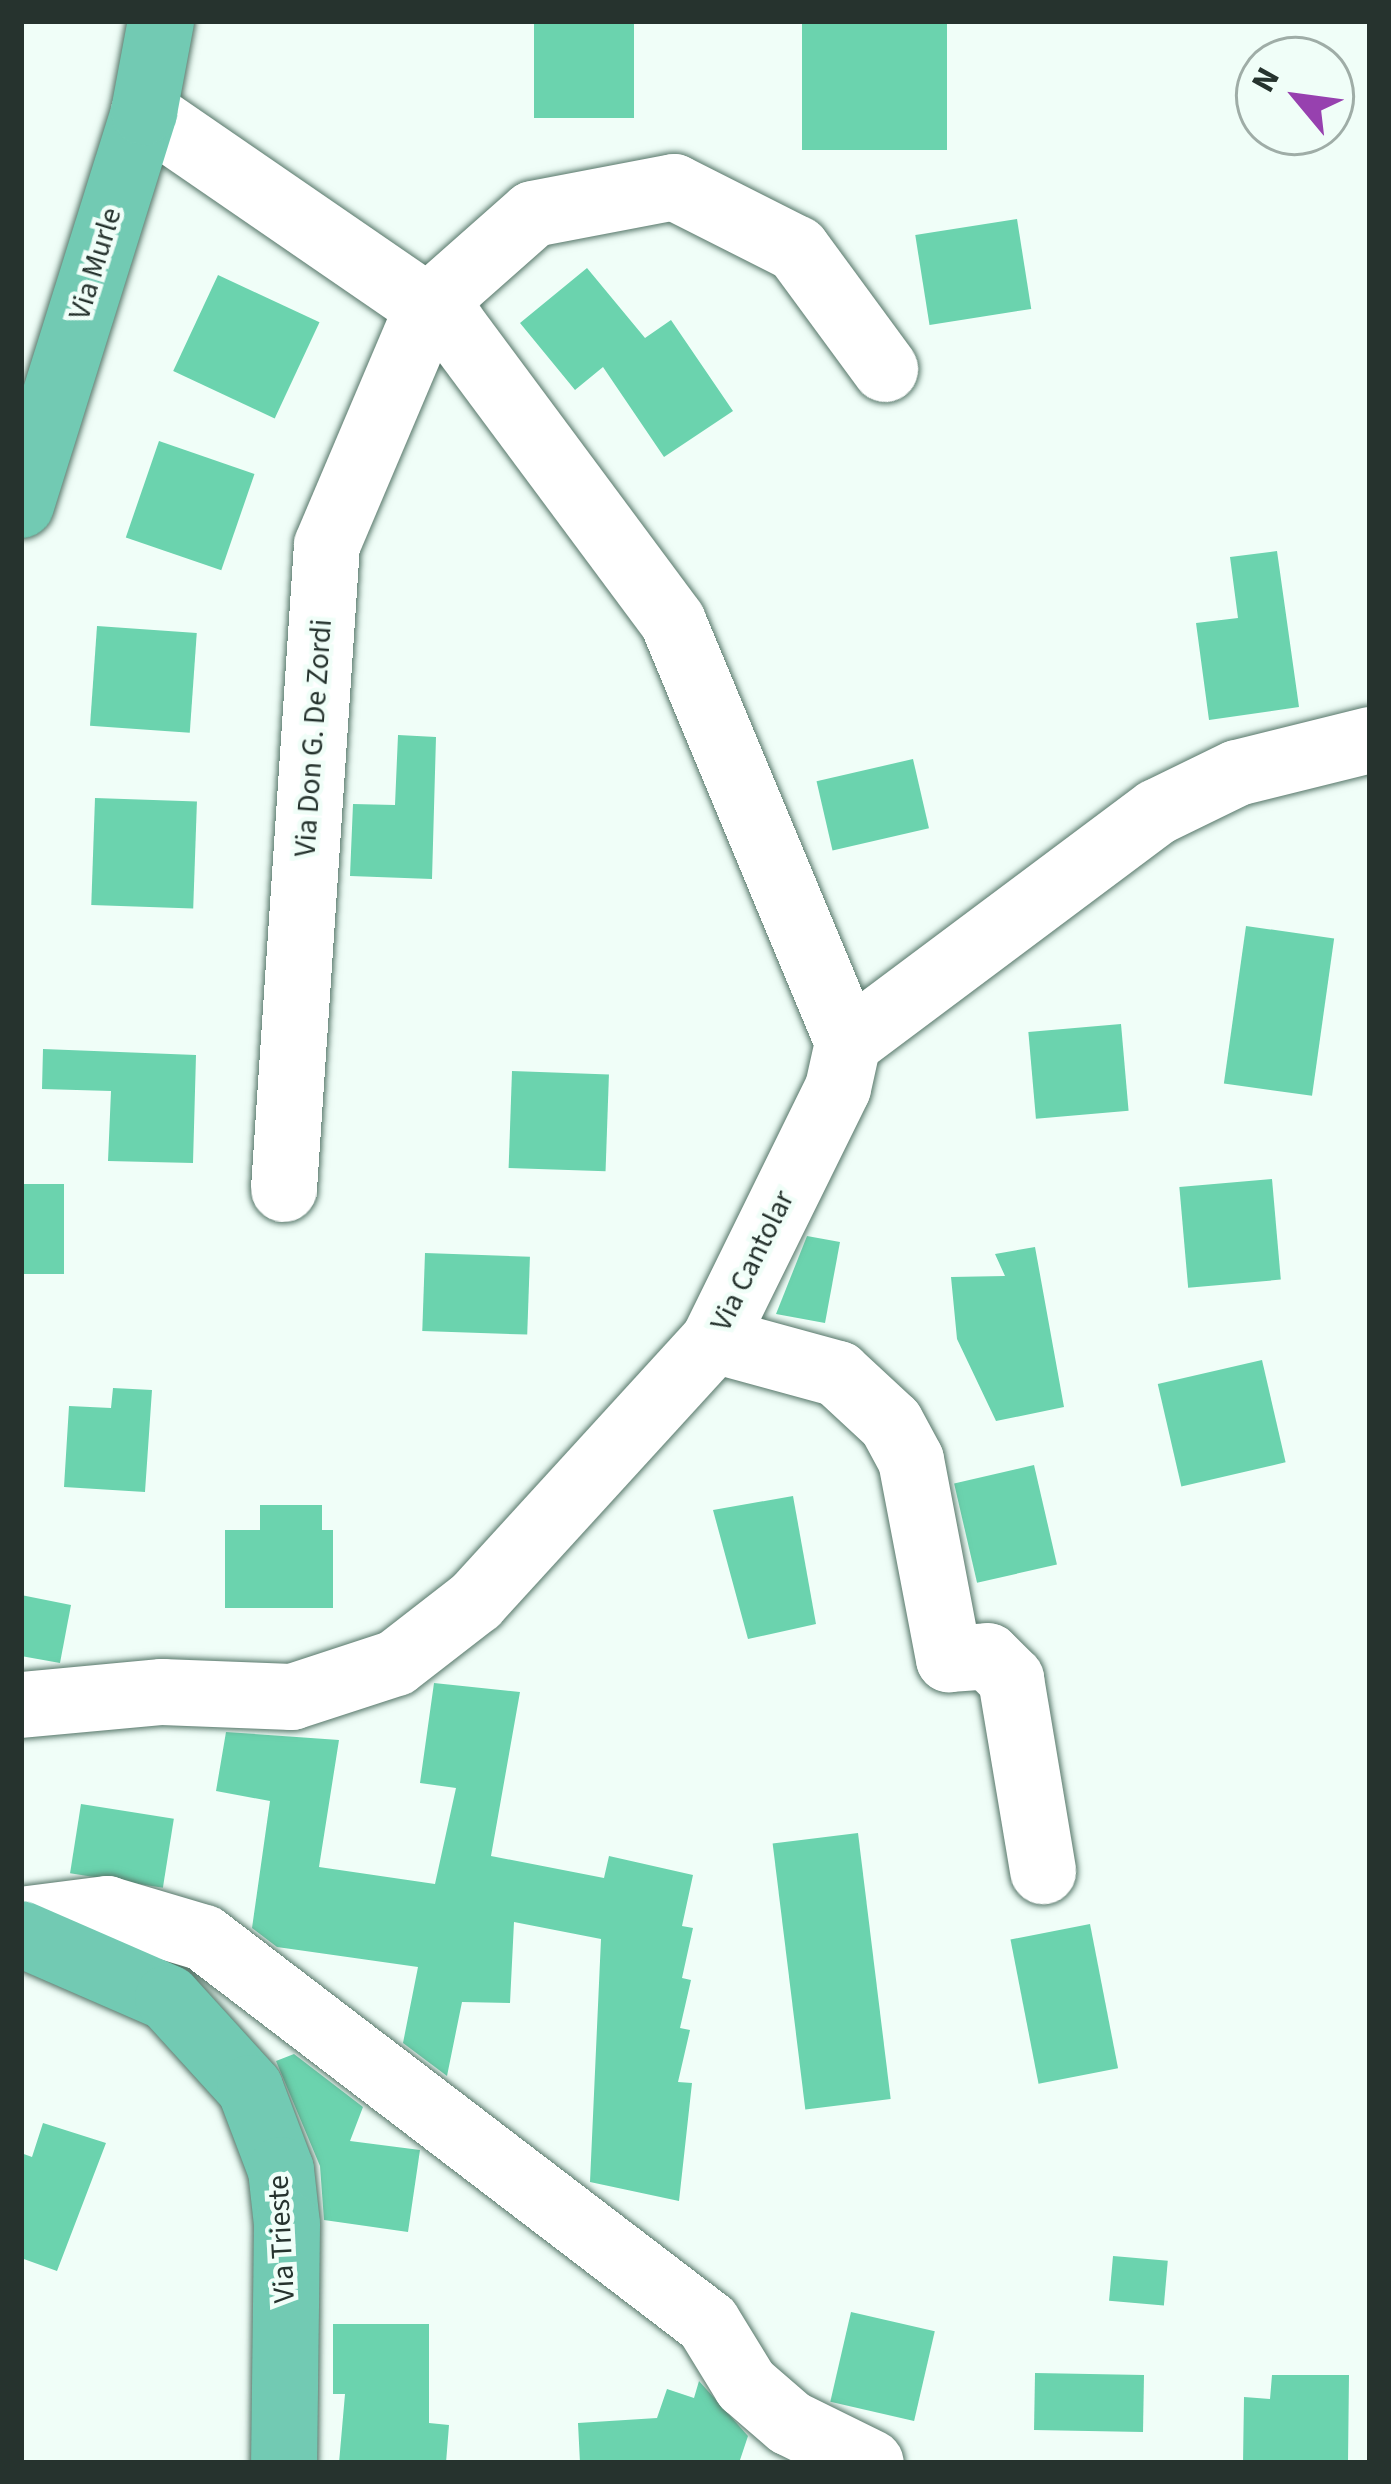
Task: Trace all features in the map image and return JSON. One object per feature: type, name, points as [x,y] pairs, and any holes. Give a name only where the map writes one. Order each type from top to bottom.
[{"type":"main road","name":"Via Murle","points":[[21,506],[144,112],[161,21]]},
{"type":"main road","name":"Via Trieste","points":[[21,1934],[168,1998],[250,2089],[286,2224],[284,2463]]},
{"type":"street","points":[[144,112],[452,324],[673,622],[848,1042],[1157,812],[1237,773],[1370,740]]},
{"type":"street","name":"Via Don G. De Zordi","points":[[284,1189],[327,545],[428,307],[533,214],[674,187],[797,249],[884,369]]},
{"type":"street","name":"Via Cantolar","points":[[21,1705],[162,1692],[292,1696],[396,1663],[476,1601],[695,1363],[838,1088],[848,1042]]},
{"type":"street","points":[[695,1363],[838,1374],[891,1423],[911,1460],[949,1659],[988,1656],[1011,1679],[1042,1871]]},
{"type":"street","points":[[21,1920],[107,1909],[204,1938],[708,2323],[746,2385],[790,2423],[871,2463]]},
{"type":"building","points":[[534,21],[634,21],[634,118],[534,118]]},
{"type":"building","points":[[802,21],[947,21],[947,150],[802,150]]},
{"type":"building","points":[[1017,219],[1031,309],[930,325],[915,235]]},
{"type":"building","points":[[587,268],[645,338],[671,320],[733,411],[664,457],[603,367],[575,390],[520,323]]},
{"type":"building","points":[[218,275],[320,322],[275,418],[173,371]]},
{"type":"building","points":[[159,441],[254,474],[221,570],[126,537]]},
{"type":"building","points":[[1277,551],[1299,707],[1209,720],[1196,623],[1238,618],[1230,557]]},
{"type":"building","points":[[97,626],[197,633],[190,733],[90,726]]},
{"type":"building","points":[[398,735],[436,737],[432,879],[350,876],[353,804],[395,805]]},
{"type":"building","points":[[913,759],[929,828],[833,850],[817,781]]},
{"type":"building","points":[[95,798],[197,802],[193,908],[91,905]]},
{"type":"building","points":[[1246,926],[1334,938],[1312,1096],[1224,1083]]},
{"type":"building","points":[[1121,1024],[1129,1111],[1036,1119],[1028,1032]]},
{"type":"building","points":[[43,1049],[196,1055],[193,1163],[108,1161],[111,1091],[42,1089]]},
{"type":"building","points":[[512,1071],[609,1074],[606,1171],[509,1168]]},
{"type":"building","points":[[1272,1179],[1281,1280],[1188,1288],[1179,1187]]},
{"type":"building","points":[[21,1184],[64,1184],[64,1274],[21,1274]]},
{"type":"building","points":[[807,1236],[840,1242],[825,1323],[776,1314]]},
{"type":"building","points":[[1035,1247],[1064,1407],[996,1421],[957,1339],[951,1277],[1005,1276],[995,1254]]},
{"type":"building","points":[[425,1253],[530,1257],[527,1335],[422,1331]]},
{"type":"building","points":[[1262,1360],[1286,1462],[1181,1486],[1158,1384]]},
{"type":"building","points":[[113,1388],[152,1390],[145,1492],[64,1487],[69,1406],[111,1408]]},
{"type":"building","points":[[1034,1465],[1057,1564],[977,1583],[954,1483]]},
{"type":"building","points":[[793,1496],[816,1624],[748,1639],[713,1510]]},
{"type":"building","points":[[260,1505],[322,1505],[322,1530],[333,1530],[333,1608],[225,1608],[225,1530],[260,1530]]},
{"type":"building","points":[[21,1595],[71,1605],[60,1663],[21,1656]]},
{"type":"building","points":[[434,1683],[520,1692],[491,1856],[604,1878],[609,1856],[693,1875],[682,1926],[693,1928],[682,1978],[691,1980],[680,2028],[690,2030],[678,2082],[692,2083],[679,2201],[590,2182],[601,1939],[514,1922],[510,2003],[462,2002],[447,2076],[403,2043],[418,1967],[277,1947],[252,1928],[270,1801],[216,1791],[226,1732],[339,1740],[319,1867],[435,1884],[456,1788],[420,1783]]},
{"type":"building","points":[[81,1804],[174,1819],[163,1888],[70,1873]]},
{"type":"building","points":[[858,1833],[891,2099],[805,2109],[773,1843]]},
{"type":"building","points":[[1090,1924],[1118,2068],[1039,2084],[1010,1939]]},
{"type":"building","points":[[294,2054],[363,2107],[350,2141],[420,2150],[408,2232],[324,2220],[320,2166],[276,2061]]},
{"type":"building","points":[[43,2123],[106,2143],[57,2271],[21,2258],[21,2153],[32,2157]]},
{"type":"building","points":[[1113,2256],[1168,2261],[1164,2306],[1109,2301]]},
{"type":"building","points":[[851,2312],[935,2331],[914,2421],[830,2402]]},
{"type":"building","points":[[333,2324],[429,2324],[429,2423],[449,2425],[446,2463],[339,2463],[345,2394],[333,2394]]},
{"type":"building","points":[[1035,2373],[1144,2375],[1143,2432],[1034,2430]]},
{"type":"building","points":[[1272,2375],[1349,2375],[1348,2462],[1243,2463],[1244,2397],[1270,2399]]},
{"type":"building","points":[[699,2381],[748,2436],[739,2463],[580,2463],[578,2423],[657,2418],[667,2389],[694,2398]]}]
